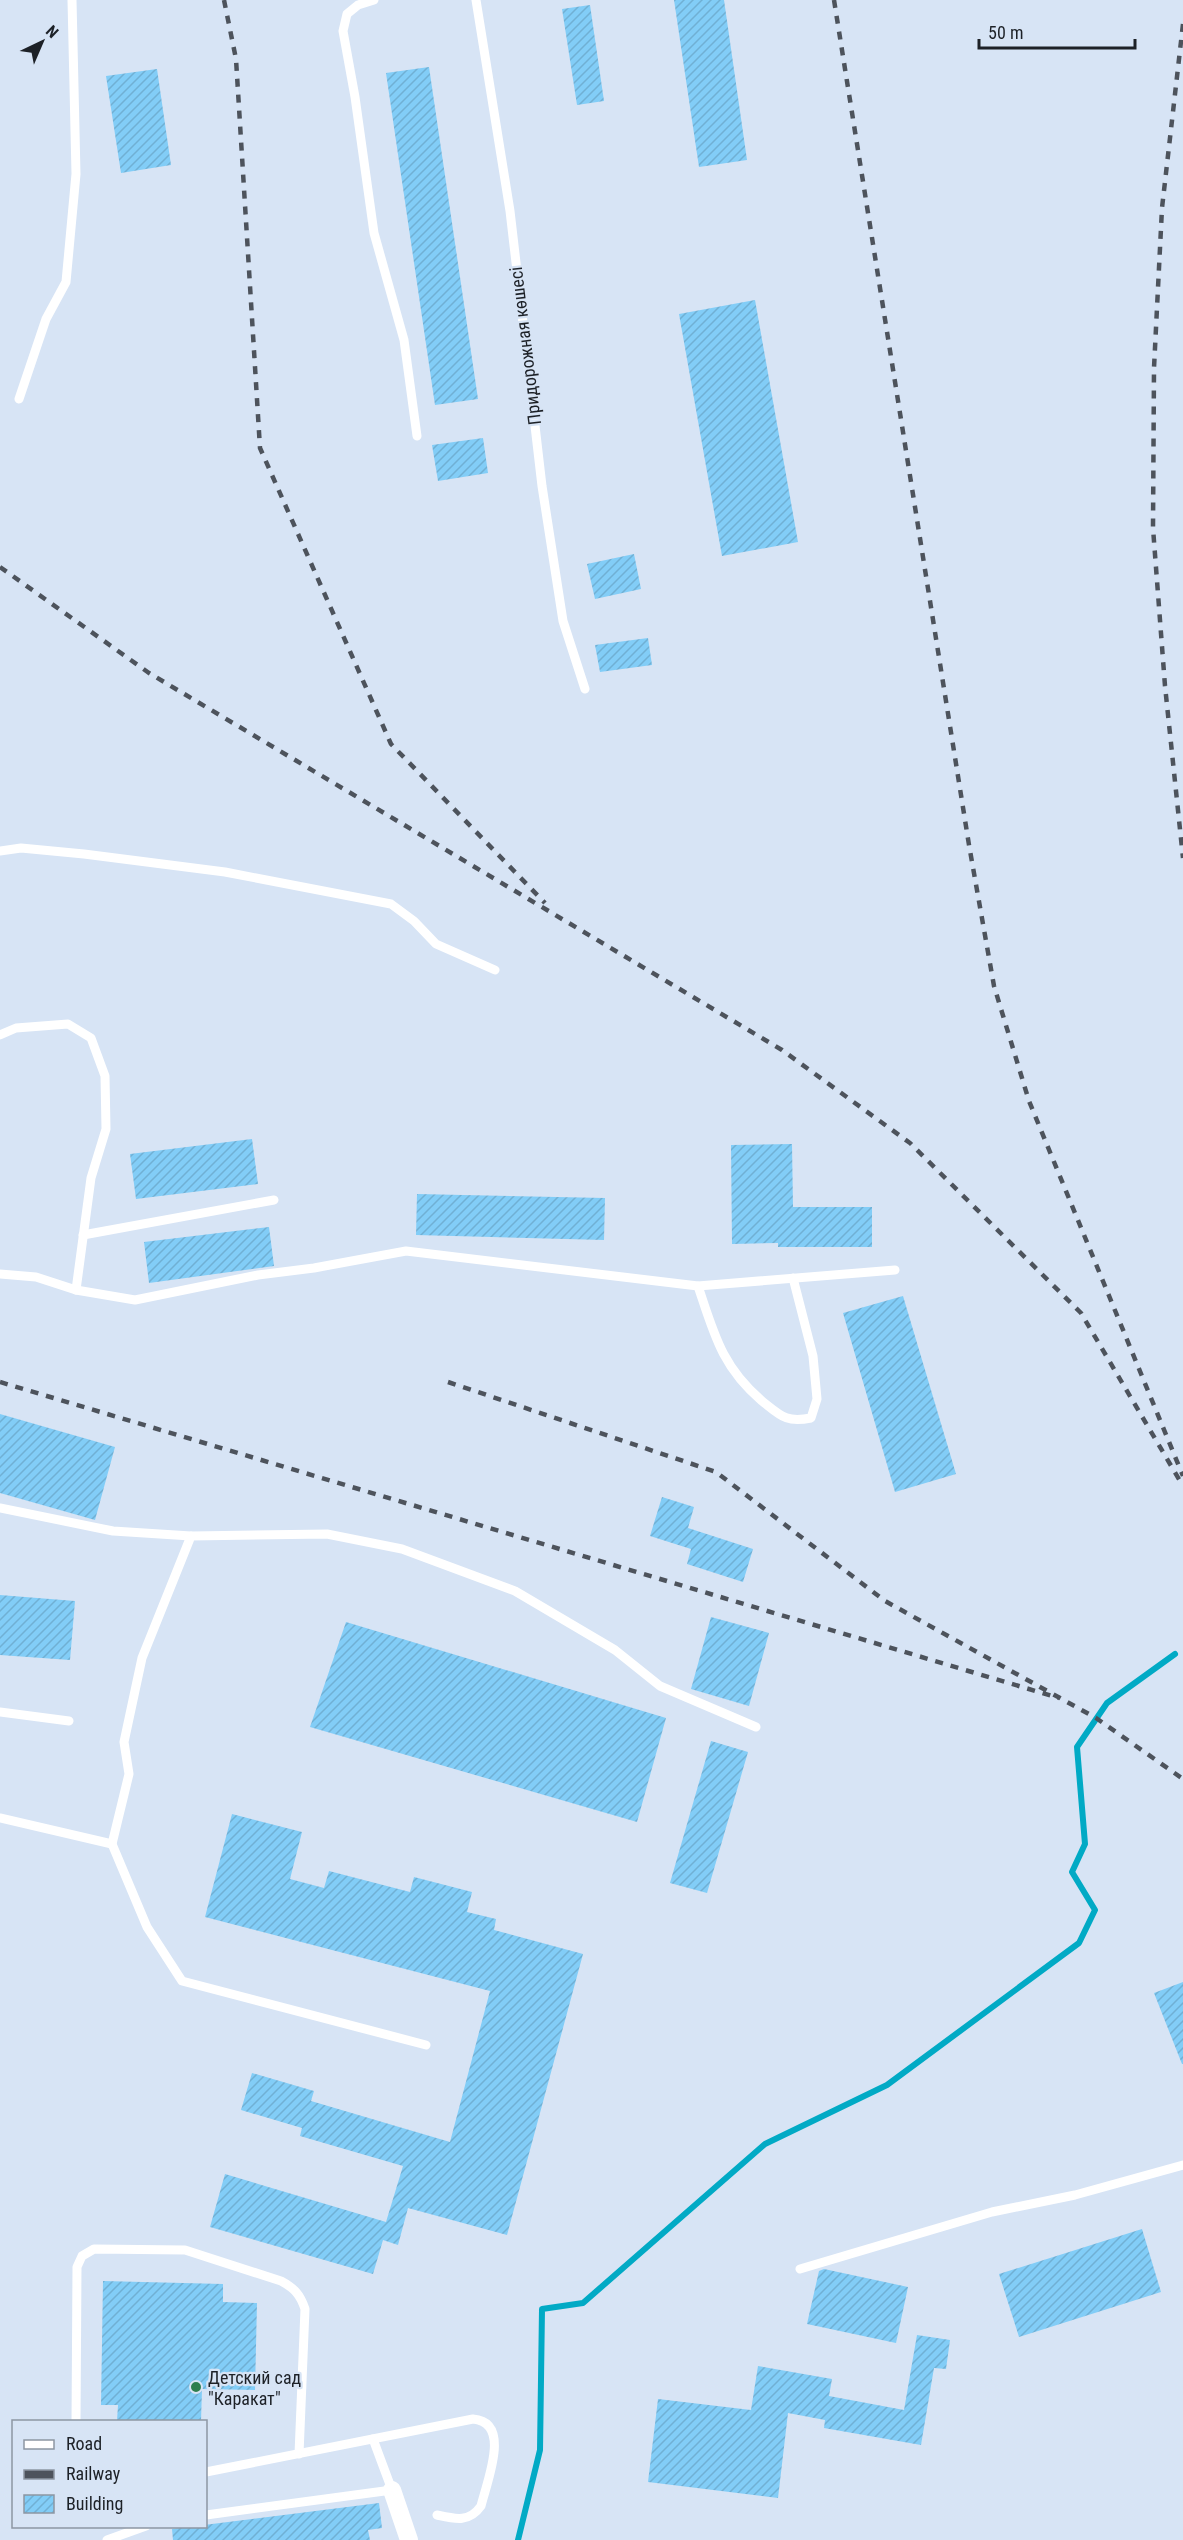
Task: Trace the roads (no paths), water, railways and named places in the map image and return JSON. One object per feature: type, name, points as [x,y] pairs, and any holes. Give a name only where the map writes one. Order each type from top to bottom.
[{"type":"street","points":[[392,2490],[409,2540]]},
{"type":"lane","points":[[19,399],[46,319],[66,282],[76,174],[72,0]]},
{"type":"lane","points":[[374,0],[358,5],[347,14],[343,31],[355,97],[374,233],[404,340],[417,436]]},
{"type":"lane","name":"Придорожная көшесі","points":[[476,0],[510,211],[542,486],[563,621],[585,689]]},
{"type":"lane","points":[[0,852],[21,848],[225,872],[391,904],[414,921],[436,944],[495,970]]},
{"type":"lane","points":[[0,1035],[16,1028],[68,1024],[91,1038],[105,1076],[106,1130],[91,1178],[76,1290]]},
{"type":"lane","points":[[83,1235],[274,1200]]},
{"type":"lane","points":[[0,1274],[36,1277],[76,1290],[135,1300],[258,1275],[314,1268],[406,1251],[698,1286],[895,1270]]},
{"type":"lane","points":[[698,1286],[719,1350],[742,1384],[782,1417],[794,1421],[811,1418],[817,1399],[813,1356],[793,1278]]},
{"type":"lane","points":[[0,1508],[113,1531],[191,1536],[327,1534],[402,1549],[515,1591],[615,1650],[660,1686],[756,1727]]},
{"type":"lane","points":[[191,1536],[142,1658],[124,1743],[129,1774],[112,1844],[147,1928],[182,1981],[426,2045]]},
{"type":"lane","points":[[0,1712],[69,1721]]},
{"type":"lane","points":[[0,1818],[112,1844]]},
{"type":"lane","points":[[800,2269],[992,2212],[1075,2195],[1183,2164]]},
{"type":"lane","points":[[76,2420],[77,2267],[82,2256],[94,2249],[185,2250],[281,2281],[294,2288],[301,2297],[305,2308],[300,2454]]},
{"type":"lane","points":[[207,2472],[473,2419],[484,2420],[492,2428],[496,2440],[481,2506],[475,2515],[460,2520],[437,2515]]},
{"type":"lane","points":[[207,2516],[392,2490],[373,2439]]},
{"type":"lane","points":[[107,2540],[140,2528]]},
{"type":"waterway","points":[[518,2540],[540,2450],[542,2309],[583,2303],[765,2144],[887,2085],[1079,1943],[1095,1910],[1072,1872],[1085,1844],[1077,1747],[1107,1703],[1175,1654]]},
{"type":"railway","points":[[224,0],[236,59],[260,448],[391,744],[545,903]]},
{"type":"railway","points":[[834,0],[969,845],[994,986],[1029,1101],[1183,1476]]},
{"type":"railway","points":[[1183,24],[1162,208],[1154,368],[1153,528],[1165,686],[1183,858]]},
{"type":"railway","points":[[0,567],[149,673],[782,1050],[910,1143],[1081,1313],[1183,1486]]},
{"type":"railway","points":[[0,1382],[1059,1698]]},
{"type":"railway","points":[[448,1382],[716,1472],[885,1601],[1096,1718],[1183,1779]]},
{"type":"place","name":"Детский сад \"Каракат\"","points":[[196,2387]]}]
